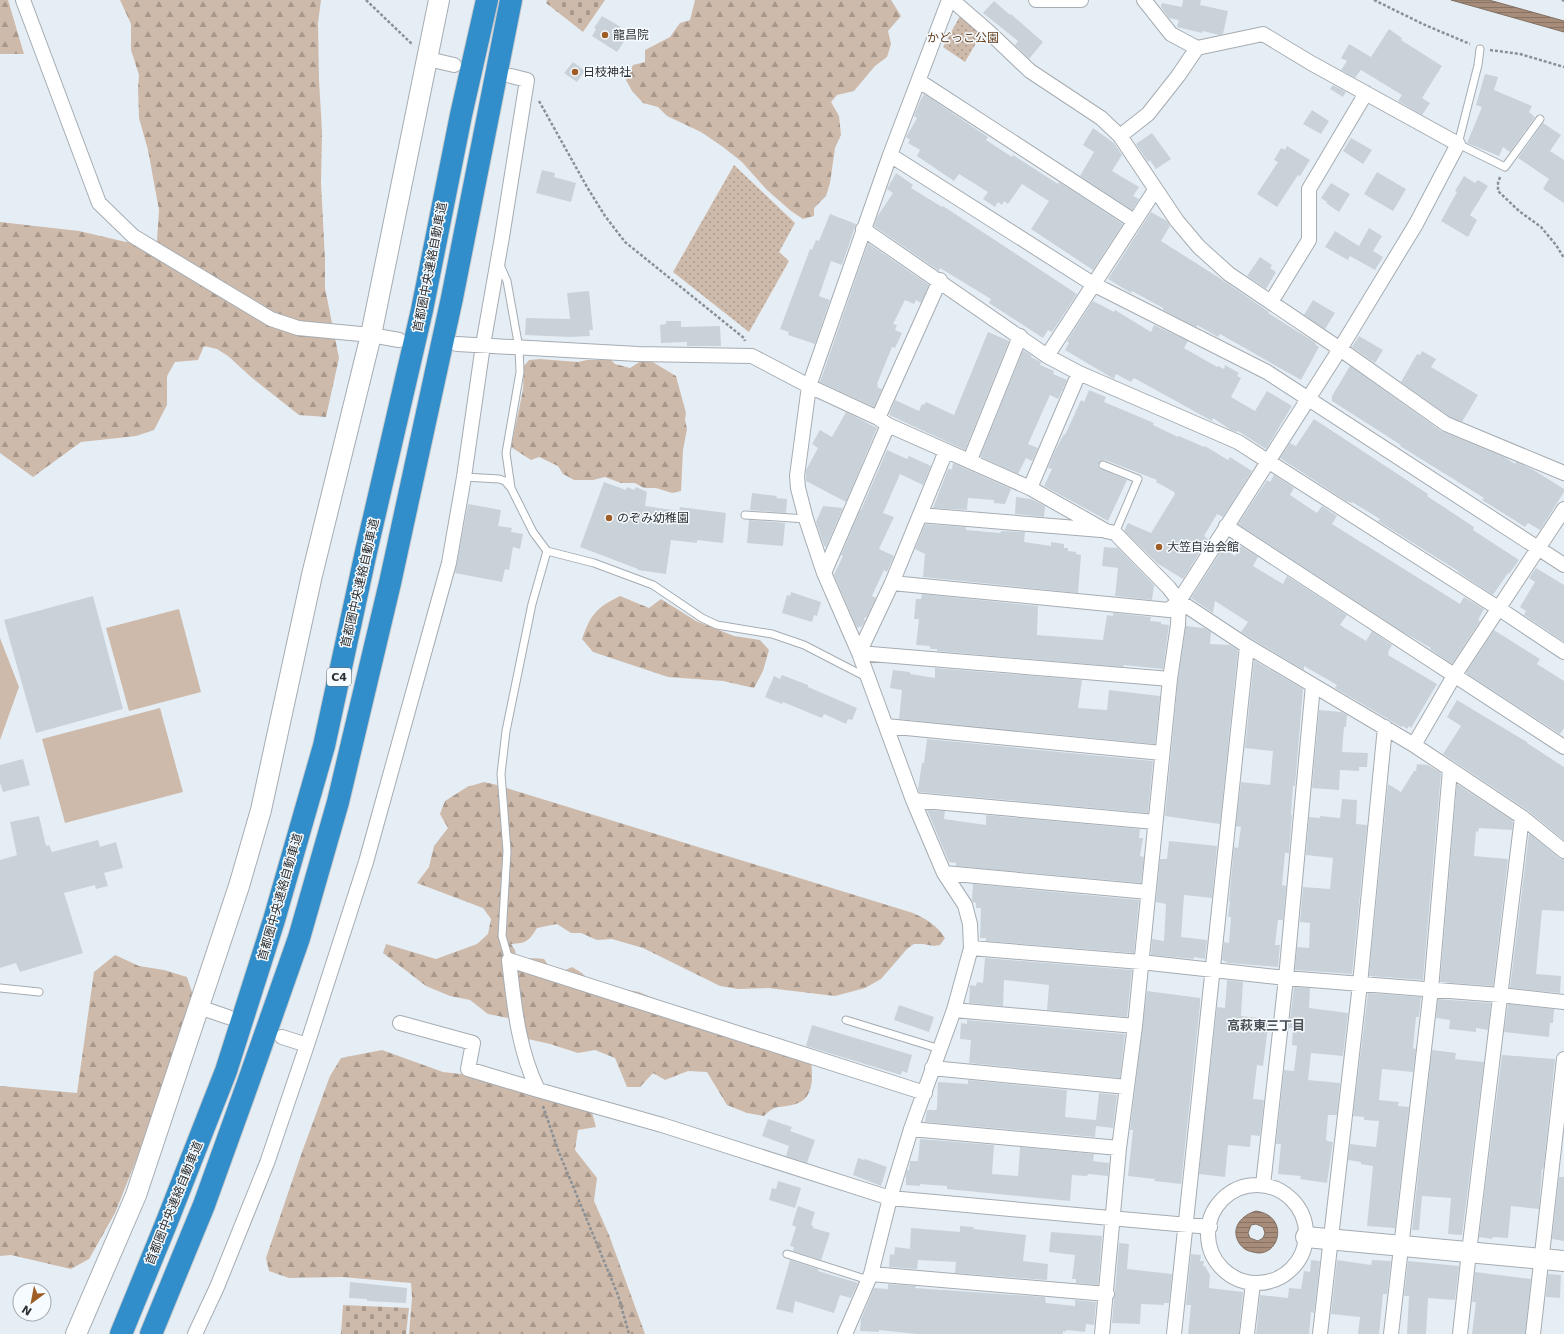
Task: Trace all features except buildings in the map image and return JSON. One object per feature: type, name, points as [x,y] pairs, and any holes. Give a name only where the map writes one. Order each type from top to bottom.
[{"type":"highway","name":"首都圏中央連絡自動車道","points":[[121,1334],[226,1071],[274,920],[324,746],[368,544],[422,310],[460,115],[487,0]]},
{"type":"highway","name":"C4","points":[[150,1334],[204,1205],[251,1076],[299,938],[338,802],[392,576],[452,298],[511,0]]},
{"type":"street","points":[[23,0],[99,203],[134,236],[271,319],[298,328],[371,335],[399,340]]},
{"type":"street","points":[[76,1334],[136,1194],[239,886],[261,810],[312,575],[371,335],[439,0]]},
{"type":"street","points":[[845,1334],[869,1277],[890,1198],[911,1129],[954,1010],[971,948],[970,924],[965,904],[944,873],[913,800],[859,653],[824,573],[806,519],[798,488],[797,476],[809,386],[890,155],[950,0],[989,32],[1030,71],[1101,118],[1120,136],[1177,221],[1199,247],[1229,274],[1340,349],[1446,424],[1564,473]]},
{"type":"street","points":[[1036,0],[1081,0]]},
{"type":"street","points":[[892,583],[1168,610],[1179,601],[1226,526],[1310,399],[1416,224],[1458,144],[1263,34],[1197,48],[1171,34],[1144,0]]},
{"type":"street","points":[[1120,136],[1148,114],[1178,76],[1197,48]]},
{"type":"street","points":[[428,59],[454,65]]},
{"type":"street","points":[[195,1334],[217,1287],[267,1163],[307,1045],[370,847],[449,563],[527,80],[511,76]]},
{"type":"street","points":[[919,81],[1134,221]]},
{"type":"street","points":[[1271,302],[1309,240],[1309,189],[1366,93]]},
{"type":"street","points":[[890,155],[1093,284],[1267,372],[1564,565]]},
{"type":"street","points":[[1047,356],[1155,190]]},
{"type":"street","points":[[863,229],[940,280],[1047,356],[1079,373],[1238,442],[1498,608],[1564,652]]},
{"type":"street","points":[[824,573],[940,280]]},
{"type":"street","points":[[970,460],[1020,336]]},
{"type":"street","points":[[457,344],[638,354],[752,356],[883,422],[1030,488],[1111,532],[1169,588],[1179,601],[1247,646],[1414,744],[1450,770],[1522,817],[1564,851]]},
{"type":"street","points":[[1030,488],[1079,373]]},
{"type":"street","points":[[859,653],[892,583],[946,451]]},
{"type":"street","points":[[1414,744],[1454,676],[1564,509]]},
{"type":"street","points":[[920,515],[1111,532]]},
{"type":"street","points":[[1226,526],[1564,747]]},
{"type":"street","points":[[1102,1334],[1120,1148],[1135,1026],[1162,753],[1178,625],[1179,601]]},
{"type":"street","points":[[1174,1334],[1247,646]]},
{"type":"street","points":[[859,653],[1170,680]]},
{"type":"street","points":[[1263,1185],[1286,978],[1313,685]]},
{"type":"street","points":[[886,726],[1162,753]]},
{"type":"street","points":[[1320,1334],[1360,984],[1385,727]]},
{"type":"street","points":[[1391,1334],[1431,989],[1450,770]]},
{"type":"street","points":[[913,800],[1155,822]]},
{"type":"street","points":[[1460,1334],[1522,817]]},
{"type":"street","points":[[944,873],[1148,892]]},
{"type":"street","points":[[971,948],[1141,962],[1286,978],[1431,989],[1564,1002]]},
{"type":"street","points":[[538,1090],[526,1062],[516,1023],[509,960],[925,1092]]},
{"type":"street","points":[[199,1007],[228,1017]]},
{"type":"street","points":[[954,1010],[1135,1026]]},
{"type":"street","points":[[400,1023],[473,1043],[468,1069],[662,1125],[890,1198],[1210,1227]]},
{"type":"street","points":[[282,1037],[307,1045]]},
{"type":"street","points":[[1533,1334],[1564,1059]]},
{"type":"street","points":[[932,1068],[1127,1087]]},
{"type":"street","points":[[911,1129],[1120,1148]]},
{"type":"street","points":[[1263,1185],[1278,1189],[1290,1197],[1300,1209],[1305,1222],[1306,1237],[1303,1252],[1295,1266],[1283,1276],[1268,1282],[1253,1283],[1238,1279],[1225,1270],[1215,1259],[1209,1244],[1210,1227],[1212,1214],[1221,1201],[1233,1191],[1248,1186],[1263,1185]]},
{"type":"street","points":[[1306,1237],[1564,1261]]},
{"type":"street","points":[[869,1277],[1107,1294]]},
{"type":"street","points":[[1247,1334],[1253,1283]]},
{"type":"lane","points":[[1480,49],[1478,65],[1458,144],[1505,167],[1540,119]]},
{"type":"lane","points":[[498,261],[507,281],[519,348],[520,372],[506,453],[512,488],[533,532],[547,551],[594,563],[653,585],[702,618],[717,624],[772,634],[800,643],[868,678]]},
{"type":"lane","points":[[1102,465],[1138,479],[1111,532]]},
{"type":"lane","points":[[464,477],[499,479],[505,481],[512,488]]},
{"type":"lane","points":[[745,515],[806,519]]},
{"type":"lane","points":[[509,960],[502,936],[507,851],[502,774],[506,731],[532,604],[547,551]]},
{"type":"lane","points":[[0,988],[39,992]]},
{"type":"lane","points":[[846,1020],[940,1049]]},
{"type":"lane","points":[[787,1254],[869,1277]]},
{"type":"path","points":[[366,0],[428,59]]},
{"type":"path","points":[[1374,0],[1425,25],[1480,49],[1520,54],[1564,67]]},
{"type":"path","points":[[527,80],[587,187],[605,216],[625,242],[744,338],[752,356]]},
{"type":"path","points":[[1505,167],[1498,183],[1498,191],[1519,211],[1541,227],[1556,245],[1564,258]]},
{"type":"path","points":[[538,1090],[558,1150],[618,1295],[629,1334]]},
{"type":"green space","points":[[0,0],[8,0],[24,54],[0,54]]},
{"type":"green space","points":[[120,0],[321,0],[318,23],[322,131],[321,183],[325,288],[339,358],[326,417],[299,415],[251,377],[228,356],[217,349],[204,346],[198,360],[175,362],[167,376],[167,405],[154,430],[136,436],[81,442],[33,477],[0,453],[0,222],[79,231],[126,242],[157,241],[159,210],[148,150],[139,118],[139,75],[131,50],[131,24]]},
{"type":"green space","points":[[547,0],[605,0],[583,32],[546,3]]},
{"type":"green space","points":[[695,0],[891,0],[901,16],[888,31],[891,44],[887,57],[875,66],[854,91],[837,95],[831,102],[839,116],[841,135],[835,148],[830,183],[826,196],[814,208],[814,216],[803,219],[791,211],[767,190],[742,162],[723,147],[701,132],[667,116],[658,107],[643,103],[632,91],[626,80],[633,65],[645,62],[645,50],[670,37],[680,23],[690,20]]},
{"type":"green space","name":"かどっこ公園","points":[[960,16],[982,33],[965,62],[943,47]]},
{"type":"green space","points":[[734,165],[795,223],[779,252],[789,261],[749,332],[673,272]]},
{"type":"green space","points":[[540,359],[578,362],[587,360],[611,360],[615,364],[630,368],[641,361],[651,361],[676,376],[686,413],[685,420],[687,429],[683,450],[681,491],[672,493],[656,488],[644,488],[635,483],[621,483],[605,477],[593,480],[574,480],[563,474],[558,466],[539,457],[531,460],[511,447],[523,390],[524,366],[529,360]]},
{"type":"green space","points":[[620,596],[649,608],[661,599],[696,621],[734,636],[760,640],[769,650],[763,671],[754,688],[723,681],[668,677],[593,652],[582,639],[588,623],[600,608]]},
{"type":"green space","points":[[179,609],[201,692],[129,711],[106,628]]},
{"type":"green space","points":[[0,638],[19,687],[0,740]]},
{"type":"green space","points":[[160,708],[183,792],[65,823],[42,739]]},
{"type":"green space","points":[[484,782],[913,913],[931,923],[945,938],[940,945],[934,946],[914,944],[907,949],[881,979],[865,988],[835,996],[768,988],[738,989],[720,986],[643,948],[612,939],[597,940],[581,933],[571,933],[557,924],[537,928],[532,936],[524,942],[511,944],[515,950],[516,956],[523,958],[544,959],[551,969],[561,972],[572,967],[582,973],[593,984],[639,992],[698,1017],[716,1034],[736,1037],[811,1062],[812,1082],[805,1099],[799,1103],[774,1108],[764,1116],[747,1113],[727,1105],[707,1072],[688,1071],[665,1080],[653,1073],[640,1087],[627,1087],[615,1058],[595,1050],[578,1053],[528,1039],[508,1018],[488,1014],[470,1000],[450,996],[426,986],[383,953],[386,944],[436,959],[477,944],[488,934],[491,919],[483,908],[417,883],[429,867],[434,846],[448,828],[440,814],[445,801],[467,787]]},
{"type":"green space","points":[[115,955],[139,966],[164,970],[187,977],[192,992],[189,1006],[137,1158],[115,1213],[89,1259],[71,1269],[11,1255],[0,1256],[0,1086],[77,1093],[94,972]]},
{"type":"green space","points":[[382,1050],[443,1072],[470,1075],[592,1113],[596,1127],[578,1130],[575,1150],[597,1178],[594,1201],[609,1235],[645,1334],[409,1334],[412,1298],[411,1283],[342,1277],[289,1278],[269,1271],[266,1258],[302,1152],[330,1076],[341,1058]]},
{"type":"green space","points":[[343,1305],[409,1308],[406,1334],[341,1334]]},
{"type":"shaded area","points":[[1451,0],[1489,0],[1564,21],[1564,32]]},
{"type":"shaded area","points":[[1256,1211],[1267,1215],[1274,1221],[1277,1228],[1275,1244],[1269,1250],[1262,1253],[1246,1250],[1239,1243],[1236,1236],[1239,1222],[1246,1215]],"holes":[[[1256,1224],[1263,1227],[1265,1233],[1263,1238],[1258,1241],[1250,1238],[1248,1233],[1251,1225]]]},
{"type":"place","name":"龍昌院","points":[[605,35]]},
{"type":"place","name":"日枝神社","points":[[575,72]]},
{"type":"place","name":"のぞみ幼稚園","points":[[609,518]]},
{"type":"place","name":"大笠自治会館","points":[[1159,547]]},
{"type":"district","name":"高萩東三丁目","points":[[1266,1025]]}]
